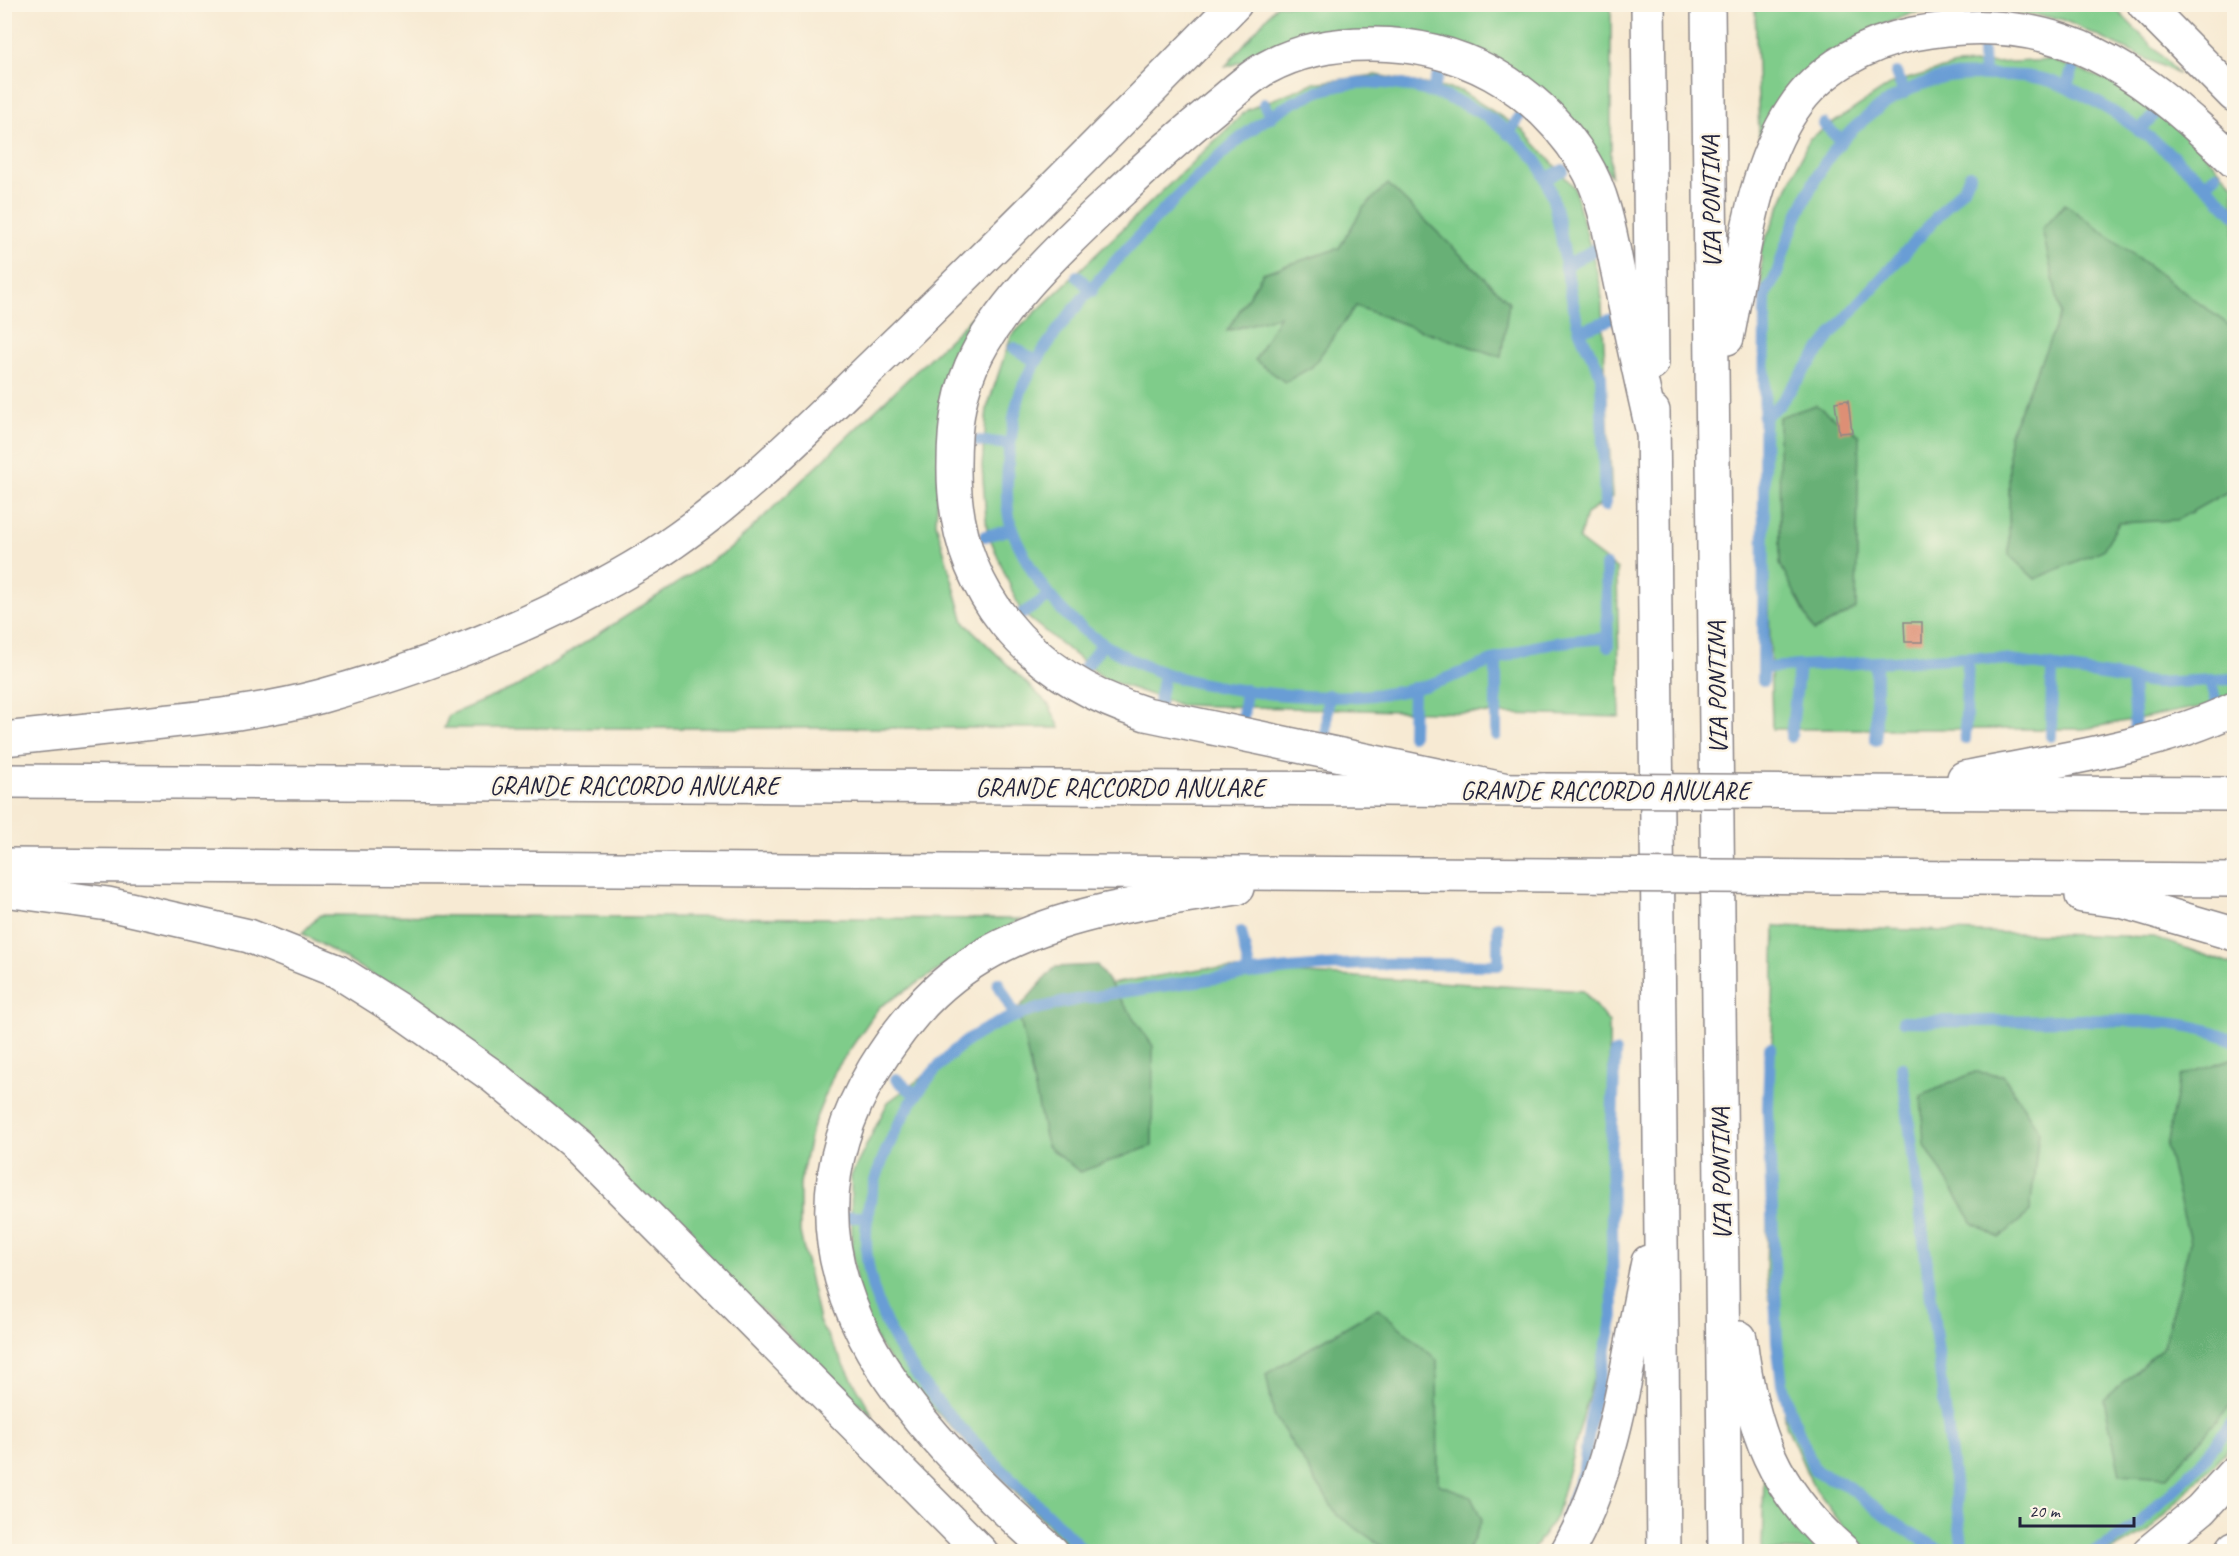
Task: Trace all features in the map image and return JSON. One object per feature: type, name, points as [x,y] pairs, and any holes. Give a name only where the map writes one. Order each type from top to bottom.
[{"type":"highway","points":[[4,740],[224,715],[320,696],[419,665],[497,634],[600,586],[652,556],[728,502],[785,450],[1026,218],[1235,4]]},
{"type":"highway","points":[[1648,4],[1664,1551]]},
{"type":"highway","name":"VIA PONTINA","points":[[1708,4],[1725,1551]]},
{"type":"highway","points":[[2144,4],[2235,95]]},
{"type":"highway","points":[[1714,399],[1755,204],[1774,144],[1794,107],[1811,87],[1834,66],[1861,51],[1902,37],[1945,29],[1982,26],[2029,31],[2071,42],[2110,62],[2154,91],[2235,161]]},
{"type":"highway","points":[[1503,789],[1146,714],[1098,696],[1048,666],[1020,641],[991,605],[976,575],[964,542],[954,492],[954,431],[959,400],[970,367],[994,325],[1031,281],[1143,169],[1249,79],[1276,63],[1315,51],[1353,44],[1405,45],[1453,55],[1490,70],[1535,103],[1562,132],[1586,166],[1606,219],[1653,433]]},
{"type":"highway","points":[[1892,792],[2115,748],[2170,734],[2235,709]]},
{"type":"highway","name":"GRANDE RACCORDO ANULARE","points":[[4,781],[2235,794]]},
{"type":"highway","points":[[4,866],[2235,880]]},
{"type":"highway","points":[[1052,1551],[1002,1506],[925,1424],[881,1368],[854,1320],[839,1271],[833,1209],[834,1180],[853,1110],[887,1048],[926,998],[958,972],[996,949],[1037,931],[1110,909],[1330,873]]},
{"type":"highway","points":[[1943,878],[2121,901],[2235,934]]},
{"type":"highway","points":[[4,890],[108,904],[249,936],[337,971],[402,1012],[494,1077],[579,1147],[981,1551]]},
{"type":"highway","points":[[1721,1175],[1744,1366],[1761,1437],[1775,1471],[1788,1490],[1817,1526],[1844,1551]]},
{"type":"highway","points":[[1566,1551],[1584,1522],[1608,1451],[1661,1199]]},
{"type":"highway","points":[[2149,1551],[2186,1523],[2235,1473]]},
{"type":"highway","points":[[2231,1551],[2235,1548]]},
{"type":"green space","points":[[1277,5],[1611,5],[1611,176],[1561,107],[1342,32],[1225,67]]},
{"type":"green space","points":[[1755,5],[2112,5],[2179,74],[2061,19],[1973,6],[1913,13],[1870,30],[1809,68],[1759,136]]},
{"type":"green space","points":[[2051,60],[2154,100],[2234,185],[2234,693],[2211,705],[2084,729],[1772,729],[1761,250],[1809,139],[1893,83],[1956,65]]},
{"type":"green space","points":[[1376,75],[1461,91],[1524,131],[1574,187],[1601,287],[1612,497],[1586,514],[1579,540],[1617,569],[1620,717],[1180,705],[1105,679],[1021,612],[987,531],[982,466],[987,408],[1011,336],[1247,110],[1313,83]]},
{"type":"green space","points":[[1388,184],[1509,302],[1501,357],[1356,306],[1312,367],[1285,382],[1255,360],[1279,316],[1227,331],[1263,273],[1339,248],[1363,208]]},
{"type":"green space","points":[[2065,204],[2234,329],[2234,488],[2177,520],[2119,523],[2103,550],[2035,579],[2009,555],[2009,435],[2061,314],[2042,229]]},
{"type":"green space","points":[[987,303],[942,409],[936,523],[964,622],[1049,705],[1060,728],[444,728],[449,715],[518,686],[730,549]]},
{"type":"green space","points":[[1816,405],[1859,435],[1856,609],[1814,631],[1780,564],[1779,417]]},
{"type":"green space","points":[[320,915],[1021,919],[879,1007],[835,1071],[812,1128],[800,1183],[800,1232],[819,1321],[874,1417],[567,1125],[396,989],[302,933]]},
{"type":"green space","points":[[1775,926],[2154,937],[2234,965],[2234,1443],[2149,1531],[2111,1551],[1870,1551],[1845,1529],[1813,1486],[1786,1425],[1766,1272]]},
{"type":"green space","points":[[1097,965],[1153,1046],[1152,1146],[1080,1172],[1047,1146],[1018,1009],[1055,967]]},
{"type":"green space","points":[[1206,968],[1583,991],[1609,1023],[1611,1312],[1556,1517],[1532,1551],[1073,1551],[898,1373],[860,1315],[852,1248],[851,1176],[888,1102],[1002,1019],[1092,987]]},
{"type":"green space","points":[[2234,1058],[2234,1401],[2167,1477],[2120,1474],[2104,1400],[2163,1347],[2190,1242],[2166,1146],[2180,1076]]},
{"type":"green space","points":[[1975,1072],[2003,1075],[2039,1131],[2030,1212],[1999,1238],[1973,1223],[1924,1144],[1921,1096]]},
{"type":"green space","points":[[1378,1308],[1437,1360],[1438,1484],[1471,1496],[1482,1520],[1468,1551],[1389,1551],[1337,1515],[1274,1415],[1266,1374]]},
{"type":"green space","points":[[1764,1474],[1816,1551],[1762,1551]]},
{"type":"building","points":[[1848,400],[1852,432],[1839,433],[1835,402]]},
{"type":"building","points":[[1904,622],[1922,622],[1922,642],[1905,642]]},
{"type":"waterway","points":[[1983,51],[1984,75]]},
{"type":"waterway","points":[[2066,87],[2074,66]]},
{"type":"waterway","points":[[1896,73],[1904,93]]},
{"type":"waterway","points":[[1763,681],[1765,293],[1777,274],[1788,239],[1811,187],[1829,157],[1852,130],[1897,96],[1930,81],[1961,75],[2043,79],[2079,93],[2128,122],[2196,177],[2234,214]]},
{"type":"waterway","points":[[1432,90],[1438,76]]},
{"type":"waterway","points":[[1605,506],[1601,377],[1580,331],[1557,216],[1544,174],[1534,158],[1516,139],[1495,122],[1470,107],[1443,96],[1386,83],[1359,83],[1333,87],[1309,95],[1285,107],[1240,138],[1219,156],[1144,230],[1067,318],[1035,364],[1017,402],[1007,479],[1007,505],[1013,532],[1027,561],[1058,606],[1077,624],[1120,654],[1144,666],[1195,682],[1218,687],[1293,695],[1344,696],[1392,693],[1444,680],[1513,653],[1539,646],[1607,638]]},
{"type":"waterway","points":[[1264,104],[1271,117]]},
{"type":"waterway","points":[[2139,131],[2154,115]]},
{"type":"waterway","points":[[1508,134],[1519,118]]},
{"type":"waterway","points":[[1824,124],[1841,141]]},
{"type":"waterway","points":[[1547,178],[1563,170]]},
{"type":"waterway","points":[[1763,417],[1779,405],[1834,331],[1965,186],[1970,175]]},
{"type":"waterway","points":[[2205,185],[2216,175]]},
{"type":"waterway","points":[[1565,266],[1599,247]]},
{"type":"waterway","points":[[1077,276],[1092,291]]},
{"type":"waterway","points":[[1580,331],[1612,319]]},
{"type":"waterway","points":[[1014,348],[1037,362]]},
{"type":"waterway","points":[[978,441],[1010,444]]},
{"type":"waterway","points":[[985,536],[1012,529]]},
{"type":"waterway","points":[[1606,566],[1608,646]]},
{"type":"waterway","points":[[1020,615],[1050,596]]},
{"type":"waterway","points":[[1080,674],[1102,645]]},
{"type":"waterway","points":[[1764,668],[1968,657],[2005,660],[2154,683],[2234,679]]},
{"type":"waterway","points":[[1965,739],[1968,657]]},
{"type":"waterway","points":[[1496,659],[1496,735]]},
{"type":"waterway","points":[[1876,664],[1876,740]]},
{"type":"waterway","points":[[1791,737],[1799,666]]},
{"type":"waterway","points":[[2051,736],[2052,666]]},
{"type":"waterway","points":[[1157,713],[1164,674]]},
{"type":"waterway","points":[[2132,680],[2135,729]]},
{"type":"waterway","points":[[2210,680],[2219,714]]},
{"type":"waterway","points":[[1412,736],[1413,688]]},
{"type":"waterway","points":[[1242,725],[1246,690]]},
{"type":"waterway","points":[[1326,734],[1328,695]]},
{"type":"waterway","points":[[1085,1552],[976,1444],[925,1386],[904,1355],[877,1301],[867,1257],[867,1215],[878,1171],[895,1131],[915,1097],[939,1066],[969,1039],[1004,1020],[1043,1007],[1123,992],[1309,967],[1381,964],[1498,965],[1498,927]]},
{"type":"waterway","points":[[1241,932],[1250,974]]},
{"type":"waterway","points":[[998,983],[1015,1016]]},
{"type":"waterway","points":[[1903,1021],[2142,1021],[2200,1029],[2234,1041]]},
{"type":"waterway","points":[[1770,1048],[1768,1108],[1777,1341],[1782,1384],[1790,1411],[1815,1471],[1846,1485],[1898,1525],[1943,1552]]},
{"type":"waterway","points":[[1557,1542],[1584,1469],[1590,1421],[1613,1316],[1611,1146],[1615,1053]]},
{"type":"waterway","points":[[1902,1067],[1963,1552]]},
{"type":"waterway","points":[[896,1079],[916,1095]]},
{"type":"waterway","points":[[847,1217],[868,1217]]},
{"type":"waterway","points":[[2095,1552],[2138,1525],[2197,1467],[2234,1421]]}]
